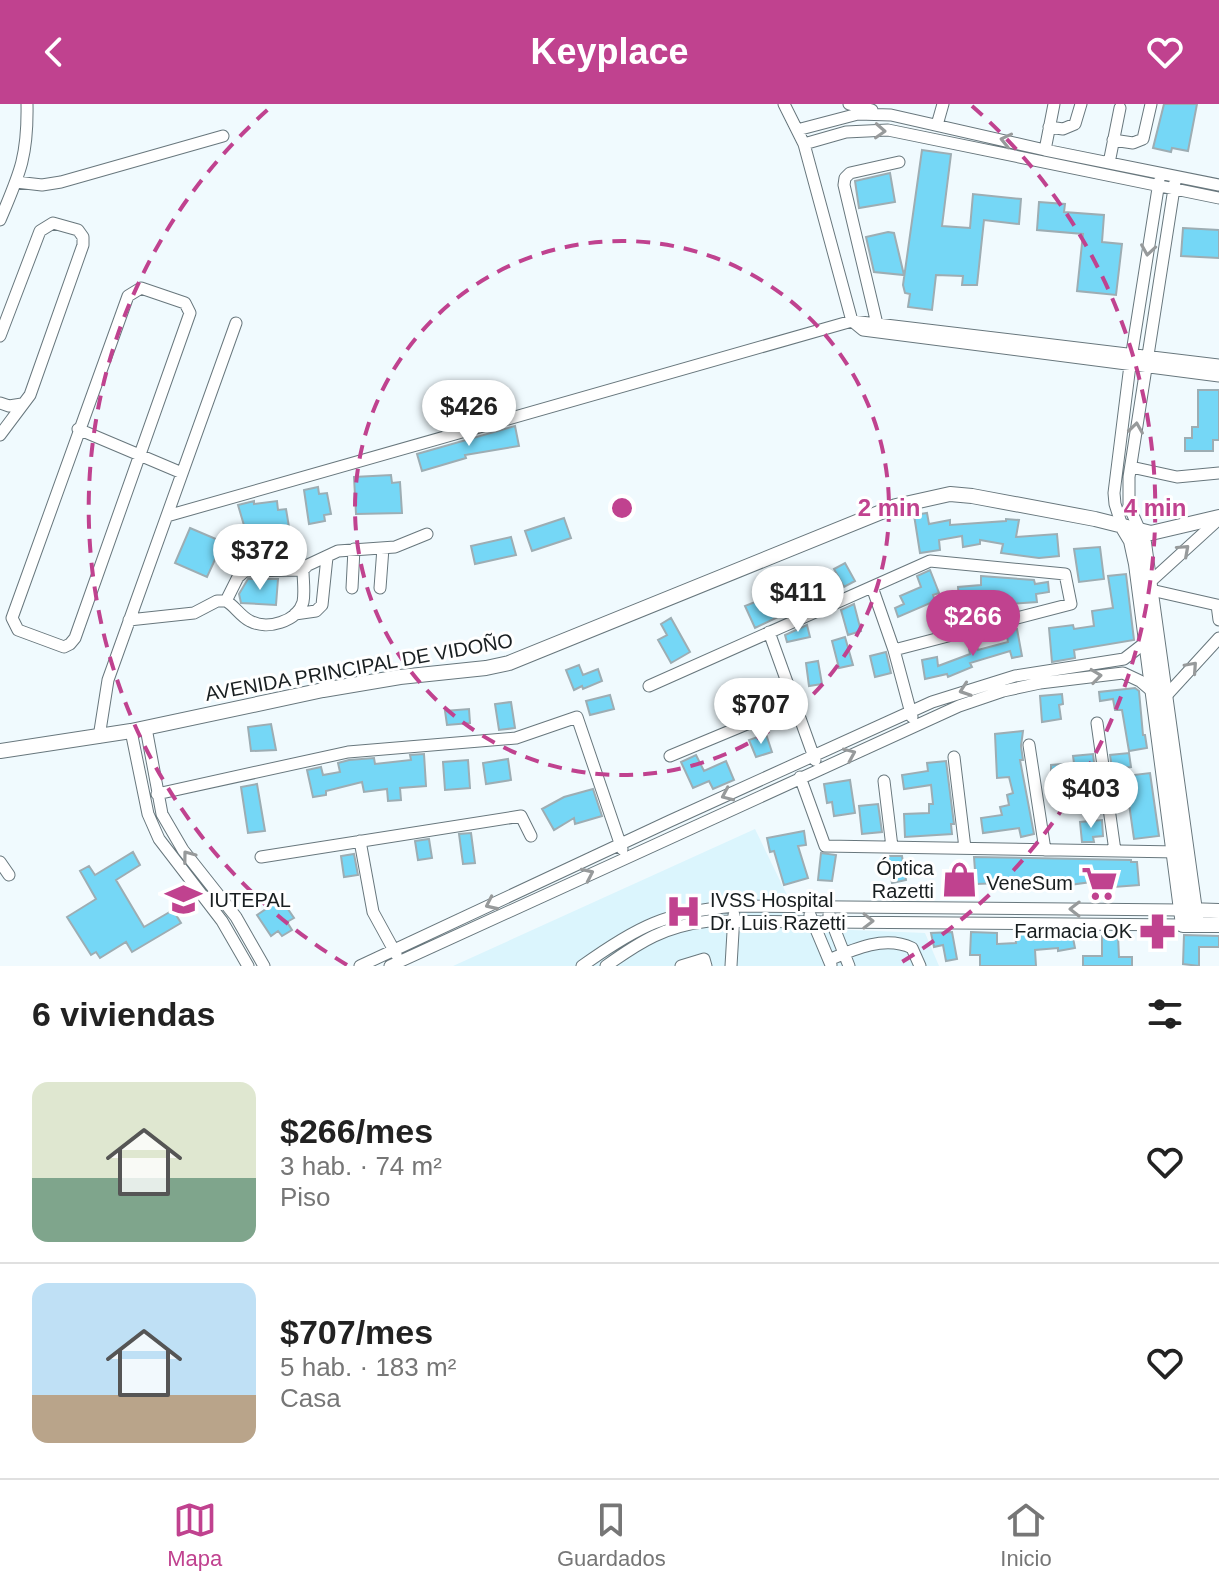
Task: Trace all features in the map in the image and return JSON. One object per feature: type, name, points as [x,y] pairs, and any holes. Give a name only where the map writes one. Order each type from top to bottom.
[{"type":"main road","name":"AVENIDA PRINCIPAL DE VIDOÑO","points":[[0,751],[139,730],[323,690],[509,663],[896,506],[926,498],[950,494],[972,496],[1151,533],[1219,518]]},
{"type":"main road","points":[[1122,526],[1131,541],[1153,658],[1189,917]]},
{"type":"main road","points":[[1140,531],[1150,586],[1153,658]]},
{"type":"main road","points":[[1189,917],[1219,911]]},
{"type":"main road","points":[[1189,917],[1219,925]]},
{"type":"street","points":[[0,220],[27,148],[27,104]]},
{"type":"street","points":[[784,104],[804,144],[852,321],[863,330],[1130,360]]},
{"type":"street","points":[[849,104],[1109,163],[1159,180],[1173,189],[1219,198]]},
{"type":"street","points":[[937,125],[943,104]]},
{"type":"street","points":[[1045,150],[1054,104]]},
{"type":"street","points":[[1049,127],[1063,129],[1075,124],[1081,104]]},
{"type":"street","points":[[1113,140],[1133,143],[1143,139],[1151,104]]},
{"type":"street","points":[[1109,163],[1120,108]]},
{"type":"street","points":[[797,130],[858,114],[891,115]]},
{"type":"street","points":[[804,144],[846,132],[888,130],[1159,180],[1176,176],[1219,185]]},
{"type":"street","points":[[16,182],[42,185],[61,182],[223,136]]},
{"type":"street","points":[[877,324],[844,185],[850,173],[899,162]]},
{"type":"street","points":[[1140,531],[1129,506],[1131,467],[1176,176]]},
{"type":"street","points":[[1122,526],[1114,493],[1130,360],[1159,180]]},
{"type":"street","points":[[0,336],[40,231],[49,224],[58,223],[78,230],[84,242],[40,370],[30,395],[0,435]]},
{"type":"street","points":[[145,288],[185,303],[190,313],[140,456],[73,641],[64,647],[15,628],[12,618],[78,429],[130,293],[145,288]]},
{"type":"street","points":[[167,516],[852,321],[1145,362],[1219,376]]},
{"type":"street","points":[[99,737],[108,680],[236,323]]},
{"type":"street","points":[[1145,362],[1219,365]]},
{"type":"street","points":[[0,403],[9,406],[22,404]]},
{"type":"street","points":[[78,429],[182,473]]},
{"type":"street","points":[[1131,467],[1177,477],[1219,473]]},
{"type":"street","points":[[1219,518],[1150,586],[1217,605],[1219,620]]},
{"type":"street","points":[[295,614],[303,603],[303,570],[308,565],[338,551],[383,548],[408,543],[427,534]]},
{"type":"street","points":[[380,588],[383,548]]},
{"type":"street","points":[[352,588],[354,549]]},
{"type":"street","points":[[226,601],[260,625],[275,624],[295,614],[316,611],[322,605],[327,557]]},
{"type":"street","points":[[649,686],[930,561],[1065,574],[1071,604],[894,650]]},
{"type":"street","points":[[226,601],[238,577],[245,571],[258,568],[303,570]]},
{"type":"street","points":[[872,587],[894,650],[914,725]]},
{"type":"street","points":[[129,620],[194,613],[208,605],[226,601]]},
{"type":"street","points":[[769,632],[819,768]]},
{"type":"street","points":[[1123,673],[1159,694],[1219,638]]},
{"type":"street","points":[[360,966],[619,844],[911,712],[977,686],[1015,676],[1124,659],[1153,658]]},
{"type":"street","points":[[360,841],[373,912],[393,949],[395,963],[914,725],[1003,691],[1040,683],[1123,673],[1153,658]]},
{"type":"street","points":[[670,756],[795,704]]},
{"type":"street","points":[[157,794],[348,752],[516,738],[577,717],[626,857]]},
{"type":"street","points":[[1097,723],[1115,851]]},
{"type":"street","points":[[139,730],[162,814],[173,836],[236,917],[264,966]]},
{"type":"street","points":[[139,730],[148,814],[159,839],[222,921],[248,966]]},
{"type":"street","points":[[1029,745],[1045,850]]},
{"type":"street","points":[[954,757],[965,848]]},
{"type":"street","points":[[800,777],[825,846],[1180,852]]},
{"type":"street","points":[[884,781],[892,847]]},
{"type":"street","points":[[261,857],[521,816],[531,836]]},
{"type":"street","points":[[0,862],[9,875]]},
{"type":"street","points":[[582,966],[661,918],[698,909],[735,906],[1189,917]]},
{"type":"street","points":[[731,966],[735,906]]},
{"type":"street","points":[[810,906],[810,920],[830,963],[843,953],[874,944],[899,943],[912,948],[920,966]]},
{"type":"street","points":[[829,906],[829,920],[849,966]]},
{"type":"street","points":[[606,966],[655,934],[673,927],[709,921],[1189,917]]},
{"type":"street","points":[[681,966],[704,959],[706,966]]},
{"type":"shaded area","name":"IVSS Hospital Dr. Luis Razetti","points":[[755,829],[803,928],[925,933],[939,966],[453,966]]},
{"type":"building","points":[[1164,104],[1197,104],[1188,151],[1172,148],[1171,152],[1153,148]]},
{"type":"building","points":[[922,150],[951,154],[942,226],[970,228],[973,194],[1021,199],[1019,224],[984,220],[977,285],[962,285],[963,276],[936,275],[932,310],[908,307],[910,294],[905,293],[903,285]]},
{"type":"building","points":[[890,173],[895,202],[859,208],[855,181]]},
{"type":"building","points":[[1039,202],[1065,204],[1064,212],[1104,215],[1102,242],[1122,244],[1116,295],[1077,291],[1083,234],[1037,230]]},
{"type":"building","points":[[1183,228],[1219,230],[1219,258],[1181,256]]},
{"type":"building","points":[[894,233],[904,275],[874,272],[866,237]]},
{"type":"building","points":[[1198,390],[1219,390],[1219,440],[1213,440],[1213,451],[1185,451],[1185,438],[1192,438],[1192,427],[1198,427]]},
{"type":"building","points":[[515,426],[519,446],[465,455],[466,458],[422,471],[417,454]]},
{"type":"building","points":[[391,475],[392,483],[400,482],[402,513],[356,514],[354,477]]},
{"type":"building","points":[[318,487],[319,494],[327,493],[331,514],[324,515],[325,521],[309,524],[304,490]]},
{"type":"building","points":[[254,501],[254,504],[277,501],[278,510],[286,509],[290,533],[248,539],[238,505]]},
{"type":"building","points":[[927,513],[929,524],[950,520],[950,525],[1019,520],[1016,537],[1057,534],[1059,556],[1039,558],[1001,553],[1003,544],[980,540],[980,544],[963,547],[962,536],[939,540],[940,550],[920,553],[914,515]]},
{"type":"building","points":[[564,518],[571,538],[532,551],[525,531]]},
{"type":"building","points":[[190,528],[223,542],[207,577],[175,563]]},
{"type":"building","points":[[511,537],[516,555],[475,564],[471,546]]},
{"type":"building","points":[[1100,547],[1104,579],[1079,582],[1074,549]]},
{"type":"building","points":[[845,563],[855,581],[844,587],[834,569]]},
{"type":"building","points":[[930,570],[939,593],[933,595],[935,601],[898,617],[895,608],[904,604],[900,596],[921,587],[917,576]]},
{"type":"building","points":[[1126,574],[1134,640],[1074,650],[1075,658],[1052,662],[1049,628],[1094,626],[1092,611],[1113,608],[1108,576]]},
{"type":"building","points":[[981,576],[1034,580],[1035,584],[1048,582],[1049,592],[1036,594],[1037,602],[972,607],[972,610],[960,611],[958,587],[981,585]]},
{"type":"building","points":[[248,579],[278,579],[276,605],[241,603],[239,594]]},
{"type":"building","points":[[770,596],[780,616],[755,628],[745,606]]},
{"type":"building","points":[[854,604],[861,631],[848,635],[841,610]]},
{"type":"building","points":[[945,609],[949,623],[934,626],[931,612]]},
{"type":"building","points":[[671,618],[690,652],[671,663],[658,640],[667,635],[661,624]]},
{"type":"building","points":[[807,625],[810,637],[787,642],[785,635]]},
{"type":"building","points":[[1017,629],[1022,656],[1012,658],[1010,651],[970,663],[972,667],[948,677],[947,674],[925,679],[922,660],[937,657],[938,666],[970,654],[969,649],[977,647],[978,650],[1008,642],[1006,631]]},
{"type":"building","points":[[845,637],[853,665],[839,668],[832,641]]},
{"type":"building","points":[[886,652],[891,673],[875,677],[870,656]]},
{"type":"building","points":[[818,661],[822,684],[809,686],[806,663]]},
{"type":"building","points":[[579,665],[583,675],[598,669],[602,681],[574,690],[566,670]]},
{"type":"building","points":[[1135,688],[1139,691],[1147,748],[1129,751],[1122,710],[1115,710],[1113,699],[1100,701],[1099,692]]},
{"type":"building","points":[[1062,694],[1063,704],[1059,705],[1061,719],[1042,722],[1040,696]]},
{"type":"building","points":[[610,695],[614,709],[590,715],[586,701]]},
{"type":"building","points":[[511,702],[515,728],[499,730],[495,704]]},
{"type":"building","points":[[469,709],[470,723],[447,725],[445,711]]},
{"type":"building","points":[[271,724],[276,750],[251,751],[248,727]]},
{"type":"building","points":[[1023,731],[1023,760],[1020,760],[1034,834],[1021,837],[1019,828],[983,833],[981,818],[1002,815],[1000,807],[1009,805],[1007,795],[1013,793],[1009,777],[997,778],[995,734]]},
{"type":"building","points":[[766,734],[772,752],[756,757],[749,740]]},
{"type":"building","points":[[1129,753],[1131,767],[1112,769],[1110,755]]},
{"type":"building","points":[[424,754],[426,786],[400,788],[401,800],[388,801],[387,789],[364,792],[362,782],[313,797],[307,770],[321,767],[323,775],[340,772],[338,763],[349,760],[374,758],[375,764],[411,760],[410,755]]},
{"type":"building","points":[[1093,754],[1096,779],[1051,785],[1051,765],[1074,763],[1073,756]]},
{"type":"building","points":[[696,755],[704,771],[726,761],[734,780],[713,789],[709,781],[693,788],[681,762]]},
{"type":"building","points":[[508,759],[511,780],[486,784],[483,763]]},
{"type":"building","points":[[468,760],[470,788],[445,790],[443,762]]},
{"type":"building","points":[[946,761],[954,824],[951,824],[952,834],[905,837],[904,814],[929,813],[929,804],[933,804],[931,785],[904,789],[902,775],[928,771],[927,763]]},
{"type":"building","points":[[1150,773],[1159,836],[1134,839],[1125,776]]},
{"type":"building","points":[[850,780],[855,813],[834,816],[832,802],[827,803],[824,784]]},
{"type":"building","points":[[257,784],[265,831],[248,833],[241,787]]},
{"type":"building","points":[[593,789],[602,816],[575,824],[574,818],[554,830],[542,809],[564,797]]},
{"type":"building","points":[[878,804],[882,832],[862,834],[859,806]]},
{"type":"building","points":[[1102,820],[1103,836],[1093,837],[1094,842],[1082,842],[1080,822]]},
{"type":"building","points":[[804,831],[806,845],[798,846],[808,878],[784,885],[767,838]]},
{"type":"building","points":[[471,833],[475,863],[463,864],[459,834]]},
{"type":"building","points":[[429,839],[432,858],[418,860],[415,841]]},
{"type":"building","points":[[133,852],[140,865],[116,880],[144,927],[173,910],[181,923],[132,952],[126,942],[100,958],[96,952],[91,955],[67,917],[96,899],[80,871],[89,866],[95,875]]},
{"type":"building","points":[[821,853],[836,855],[832,881],[818,880]]},
{"type":"building","points":[[354,854],[358,875],[344,877],[341,856]]},
{"type":"building","points":[[887,856],[902,856],[906,880],[892,883]]},
{"type":"building","points":[[974,857],[1131,860],[1137,862],[1139,885],[1114,887],[1113,879],[1062,886],[1035,882],[976,884]]},
{"type":"building","points":[[281,899],[294,918],[287,922],[292,930],[282,936],[278,931],[271,936],[257,915]]},
{"type":"building","points":[[952,932],[957,959],[946,961],[943,945],[934,947],[931,933]]},
{"type":"building","points":[[971,932],[997,933],[997,944],[1016,943],[1015,933],[1072,933],[1075,948],[1035,950],[1036,966],[980,966],[980,955],[970,955]]},
{"type":"building","points":[[1184,935],[1219,936],[1219,947],[1199,947],[1199,966],[1183,964]]},
{"type":"building","points":[[1102,936],[1118,936],[1119,957],[1132,957],[1132,966],[1083,966],[1083,956],[1102,956]]},
{"type":"place","name":"Óptica Razetti","points":[[960,880]]},
{"type":"place","name":"VeneSum","points":[[1099,883]]},
{"type":"place","name":"IUTEPAL","points":[[183,900]]},
{"type":"place","name":"IVSS Hospital Dr. Luis Razetti","points":[[684,912]]},
{"type":"place","name":"Farmacia OK","points":[[1158,931]]}]
